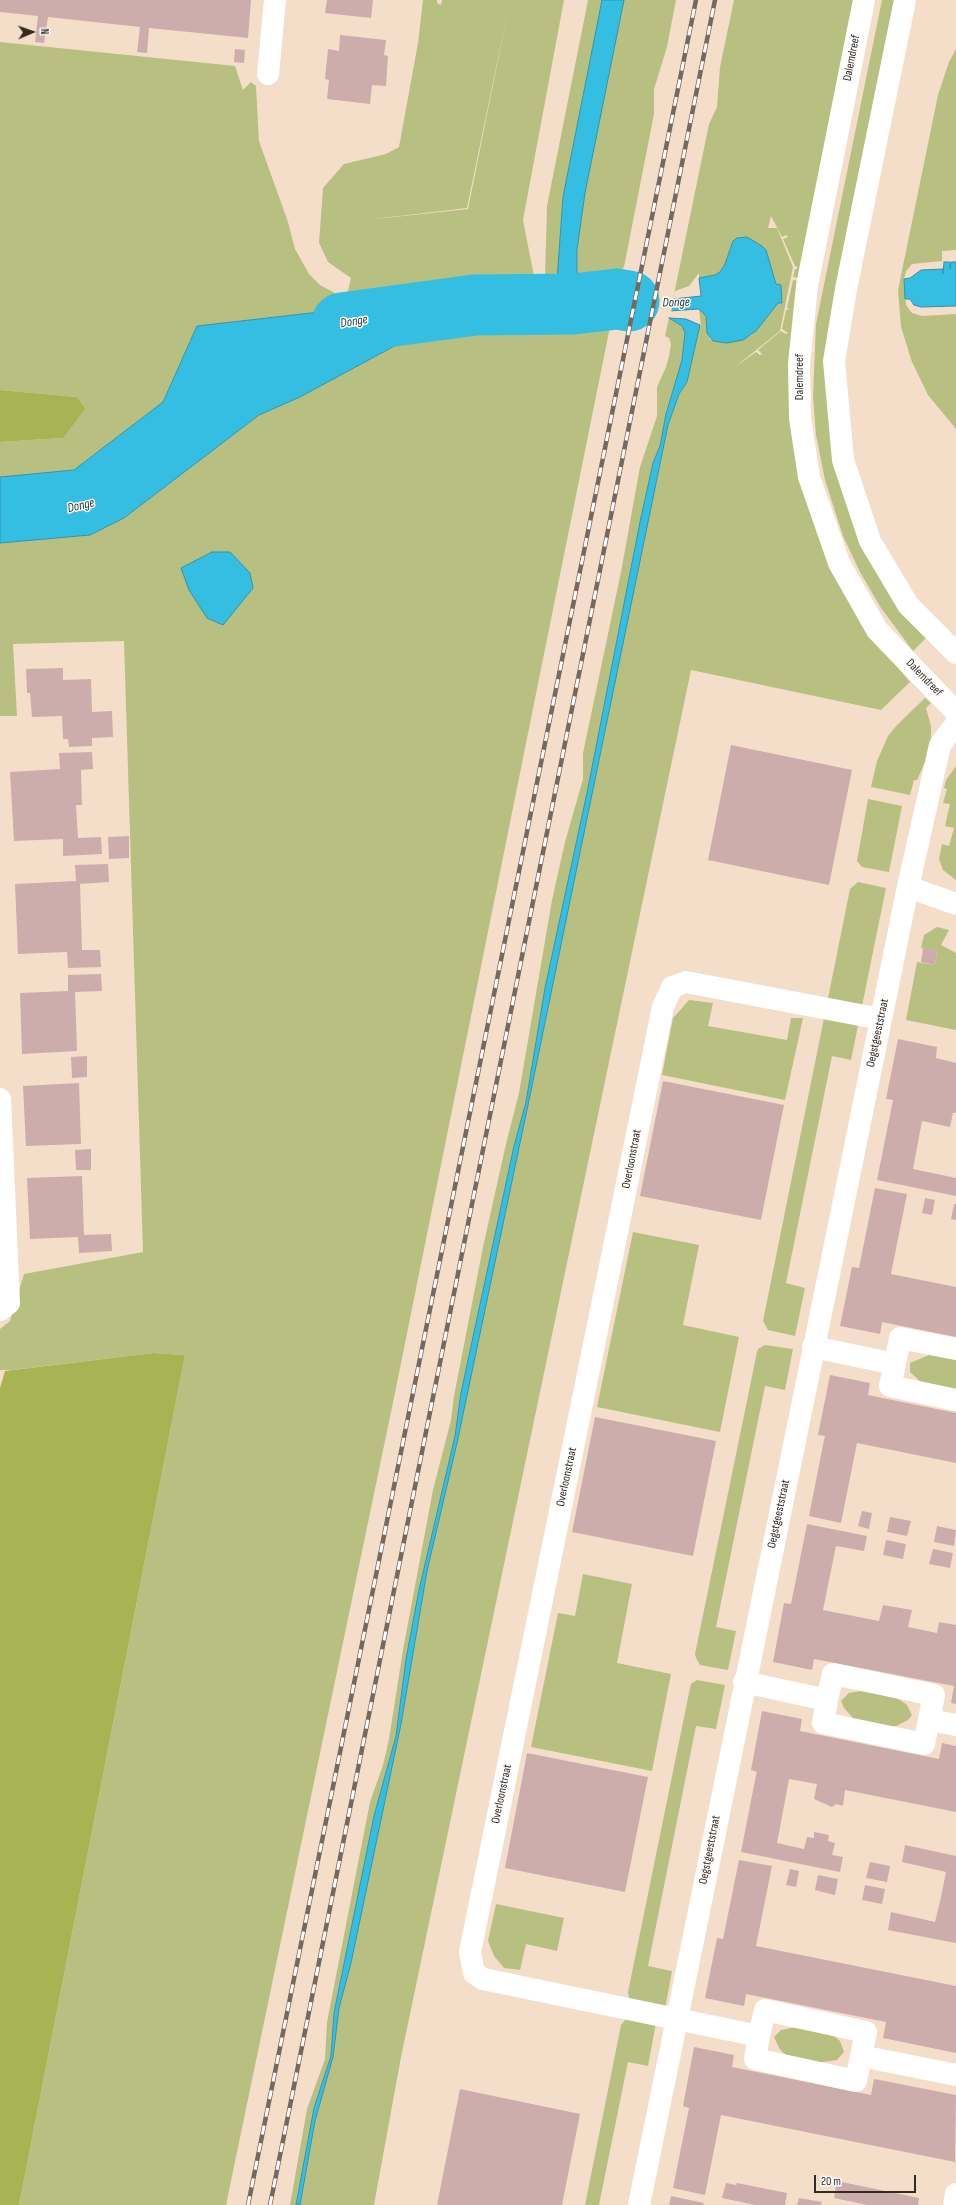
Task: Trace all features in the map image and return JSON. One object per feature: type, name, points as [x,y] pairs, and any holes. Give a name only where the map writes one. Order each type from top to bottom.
[{"type":"street","points":[[268,74],[275,0]]},
{"type":"street","name":"Dalemdreef","points":[[864,0],[807,286],[798,364],[800,418],[809,477],[838,563],[877,630],[956,712]]},
{"type":"street","points":[[905,0],[846,289],[834,360],[843,460],[870,541],[908,605],[956,653]]},
{"type":"street","name":"Oegstgeeststraat","points":[[639,2205],[744,1682],[908,887],[940,746],[956,724]]},
{"type":"street","points":[[908,887],[956,904]]},
{"type":"street","name":"Overloonstraat","points":[[676,2018],[483,1979],[474,1973],[470,1952],[663,1007],[672,987],[686,982],[881,1019]]},
{"type":"street","points":[[0,1100],[9,1303],[0,1310]]},
{"type":"street","points":[[956,1349],[900,1338],[890,1386],[956,1400]]},
{"type":"street","points":[[814,1347],[895,1364]]},
{"type":"street","points":[[833,1674],[934,1695],[929,1720],[924,1744],[823,1722],[833,1674]]},
{"type":"street","points":[[744,1682],[828,1700]]},
{"type":"street","points":[[929,1720],[956,1726]]},
{"type":"street","points":[[765,2010],[866,2032],[861,2056],[856,2080],[755,2059],[765,2010]]},
{"type":"street","points":[[676,2018],[760,2036]]},
{"type":"street","points":[[861,2056],[956,2075]]},
{"type":"street","points":[[954,2205],[956,2194]]},
{"type":"green space","points":[[423,0],[437,0],[437,3],[441,5],[442,0],[510,0],[564,0],[523,220],[540,307],[545,278],[547,206],[588,0],[602,0],[563,197],[557,280],[550,299],[545,304],[545,316],[585,317],[595,310],[614,307],[396,1388],[226,2205],[19,2205],[185,1355],[153,1353],[12,1370],[0,1370],[0,1329],[10,1321],[24,1274],[143,1252],[124,641],[13,644],[17,716],[0,716],[0,543],[90,535],[124,518],[259,415],[300,397],[426,329],[425,300],[197,326],[163,402],[74,470],[0,477],[0,442],[63,438],[77,397],[0,390],[0,42],[235,66],[243,90],[251,82],[256,86],[259,141],[288,222],[295,249],[309,274],[320,285],[335,293],[344,308],[351,278],[328,262],[319,243],[323,188],[344,164],[386,154],[399,147],[418,43]],"holes":[[[510,0],[468,209],[366,220],[467,208]],[[212,552],[230,552],[253,588],[241,602],[181,568]]]},
{"type":"green space","points":[[624,0],[676,0],[667,47],[654,89],[654,114],[624,267],[621,270],[598,276],[589,273],[587,284],[594,286],[596,295],[585,290],[577,280],[577,250],[585,193]]},
{"type":"green space","points":[[734,0],[858,0],[790,385],[874,639],[910,682],[881,710],[691,670],[401,2057],[374,2205],[300,2205],[315,2121],[333,2057],[339,2008],[351,1963],[401,1724],[427,1571],[457,1443],[668,425],[679,394],[687,382],[700,325],[701,327],[699,309],[706,316],[707,332],[710,339],[716,342],[734,342],[752,335],[778,303],[782,303],[766,250],[747,237],[742,237],[733,241],[725,264],[720,272],[715,275],[699,278],[699,273],[689,286],[675,291],[673,299],[709,124],[717,107],[720,67]],"holes":[[[771,216],[782,237],[786,235],[788,237],[783,239],[795,266],[797,267],[793,277],[798,278],[798,281],[793,280],[787,308],[790,309],[786,310],[782,329],[788,333],[786,334],[781,331],[758,350],[762,354],[760,355],[756,352],[735,367],[780,331],[793,267],[777,228],[768,228]]]},
{"type":"green space","points":[[882,0],[897,0],[832,438],[926,638],[913,651],[881,608],[860,572],[843,536],[825,480],[816,435],[813,397],[816,324]]},
{"type":"green space","points":[[956,49],[956,250],[942,251],[942,261],[912,264],[906,271],[904,279],[906,305],[912,313],[922,316],[956,314],[956,429],[928,395],[912,362],[901,327],[898,290],[938,95],[949,62]]},
{"type":"green space","points":[[669,318],[682,326],[685,333],[682,360],[666,414],[660,446],[653,463],[640,522],[588,788],[545,988],[526,1102],[514,1146],[461,1393],[455,1436],[419,1590],[406,1659],[396,1736],[374,1816],[334,2012],[331,2056],[314,2108],[296,2205],[290,2205],[307,2109],[325,2059],[327,2022],[370,1802],[383,1765],[389,1739],[403,1650],[433,1490],[451,1420],[454,1396],[483,1247],[519,1093],[552,900],[565,842],[583,779],[583,753],[621,572],[640,467],[657,416],[657,387],[666,367],[671,344],[669,338],[665,336]]},
{"type":"green space","points":[[0,390],[77,397],[85,409],[63,438],[0,442]]},
{"type":"green space","points":[[925,698],[931,703],[926,708],[931,726],[931,742],[927,758],[917,780],[914,780],[910,795],[871,787],[877,761],[888,736],[897,725]]},
{"type":"green space","points":[[956,766],[956,880],[943,870],[939,859],[942,844],[949,846],[954,828],[945,826],[950,804],[943,803],[947,789],[944,788],[946,780]]},
{"type":"green space","points":[[868,799],[902,806],[889,872],[862,867],[857,861]]},
{"type":"green space","points":[[858,882],[886,888],[851,1060],[832,1056],[786,1283],[805,1288],[795,1336],[768,1330],[763,1321],[850,889]]},
{"type":"green space","points":[[937,927],[949,930],[941,945],[956,953],[956,1030],[906,1020],[917,962],[935,965],[937,951],[921,948],[924,935]]},
{"type":"green space","points":[[689,1000],[713,1003],[708,1026],[787,1040],[791,1018],[803,1018],[785,1100],[662,1075],[673,1018]]},
{"type":"green space","points":[[633,1232],[699,1245],[683,1325],[739,1337],[720,1432],[597,1407]]},
{"type":"green space","points":[[765,1345],[793,1349],[785,1390],[765,1386],[716,1627],[736,1631],[728,1670],[700,1665],[695,1654],[757,1352],[758,1349]]},
{"type":"green space","points":[[153,1353],[185,1355],[19,2205],[0,2205],[0,1388],[5,1371]]},
{"type":"green space","points":[[929,1355],[956,1358],[956,1391],[921,1382],[910,1372],[910,1363]]},
{"type":"green space","points":[[583,1574],[632,1584],[617,1663],[671,1674],[652,1771],[531,1747],[558,1613],[575,1616]]},
{"type":"green space","points":[[697,1680],[725,1685],[716,1729],[696,1726],[648,1966],[672,1971],[665,2009],[629,1999],[628,1992],[690,1688],[691,1684]]},
{"type":"green space","points":[[867,1690],[885,1693],[900,1700],[907,1705],[912,1715],[908,1720],[896,1726],[882,1727],[854,1719],[844,1708],[841,1701],[849,1693]]},
{"type":"green space","points":[[496,1904],[564,1918],[557,1951],[526,1944],[520,1970],[504,1968],[494,1956],[488,1941]]},
{"type":"green space","points":[[626,2019],[656,2023],[648,2066],[628,2062],[599,2205],[585,2205],[621,2025]]},
{"type":"green space","points":[[802,2026],[834,2036],[840,2041],[844,2052],[837,2060],[815,2063],[786,2055],[779,2048],[774,2037],[781,2030]]},
{"type":"water","points":[[602,0],[624,0],[585,193],[577,250],[577,280],[585,290],[596,295],[618,289],[673,299],[701,296],[699,278],[715,275],[720,272],[725,264],[733,241],[737,238],[747,237],[766,250],[776,284],[781,285],[782,303],[778,303],[756,331],[743,340],[727,343],[713,341],[707,333],[706,316],[699,309],[670,311],[614,307],[595,310],[585,317],[544,316],[545,304],[550,299],[557,280],[563,197]]},
{"type":"water","points":[[944,262],[950,262],[950,269],[951,262],[956,262],[956,306],[921,307],[914,305],[910,299],[905,299],[904,279],[910,278],[921,270],[943,269],[943,274]]},
{"type":"water","points":[[425,300],[426,329],[300,397],[259,415],[124,518],[90,535],[0,543],[0,477],[74,470],[163,402],[197,326]]},
{"type":"water","points":[[669,318],[686,319],[700,325],[687,382],[679,394],[668,425],[457,1443],[427,1571],[401,1724],[351,1963],[339,2008],[333,2057],[315,2121],[300,2205],[296,2205],[314,2108],[331,2056],[334,2013],[374,1816],[396,1736],[406,1659],[419,1590],[455,1436],[461,1393],[514,1146],[526,1102],[545,988],[588,788],[640,522],[653,463],[660,446],[666,414],[682,360],[685,333],[682,326]]},
{"type":"water","points":[[212,552],[230,552],[250,573],[253,588],[223,625],[207,618],[189,590],[181,568]]},
{"type":"pier","points":[[619,287],[674,297],[671,313],[615,309]]},
{"type":"building","points":[[0,0],[251,0],[248,38],[149,28],[147,53],[137,52],[140,27],[48,17],[44,43],[35,42],[38,16],[0,12]]},
{"type":"building","points":[[327,0],[373,0],[371,18],[325,13]]},
{"type":"building","points":[[340,35],[386,40],[384,55],[388,56],[386,86],[372,85],[370,104],[327,99],[329,80],[325,79],[328,49],[339,51]]},
{"type":"building","points":[[235,49],[245,50],[244,63],[234,62]]},
{"type":"building","points":[[63,668],[63,680],[91,679],[92,712],[112,711],[113,737],[92,738],[92,746],[69,747],[68,739],[63,739],[62,716],[32,717],[30,693],[27,693],[26,669]]},
{"type":"building","points":[[731,745],[852,770],[829,885],[708,860]]},
{"type":"building","points":[[92,752],[93,769],[81,770],[82,805],[76,805],[78,838],[101,837],[102,854],[63,856],[63,839],[14,841],[10,772],[60,769],[59,753]]},
{"type":"building","points":[[129,836],[129,858],[109,859],[108,837]]},
{"type":"building","points":[[108,864],[109,882],[80,884],[82,950],[100,950],[101,967],[68,968],[67,952],[18,954],[15,884],[76,881],[75,865]]},
{"type":"building","points":[[923,948],[937,951],[935,965],[921,962]]},
{"type":"building","points":[[101,974],[102,991],[75,992],[77,1051],[22,1054],[20,993],[68,991],[68,975]]},
{"type":"building","points":[[898,1039],[937,1047],[936,1058],[956,1063],[956,1113],[953,1113],[950,1127],[922,1121],[913,1169],[956,1178],[956,1196],[877,1180],[893,1100],[886,1099]]},
{"type":"building","points":[[87,1056],[87,1077],[72,1078],[71,1057]]},
{"type":"building","points":[[663,1081],[784,1105],[761,1220],[640,1196]]},
{"type":"building","points":[[79,1083],[81,1144],[26,1146],[23,1086]]},
{"type":"building","points":[[91,1149],[91,1170],[76,1170],[75,1150]]},
{"type":"building","points":[[82,1176],[84,1235],[111,1234],[112,1251],[79,1253],[78,1237],[30,1239],[27,1178]]},
{"type":"building","points":[[875,1188],[907,1194],[891,1274],[956,1287],[956,1337],[882,1322],[880,1334],[840,1326],[852,1267],[859,1268]]},
{"type":"building","points":[[925,1198],[935,1200],[932,1215],[922,1213]]},
{"type":"building","points":[[954,1204],[956,1204],[956,1220],[951,1219]]},
{"type":"building","points":[[830,1375],[870,1383],[868,1395],[956,1413],[956,1463],[857,1443],[841,1523],[809,1516],[825,1436],[818,1435]]},
{"type":"building","points":[[595,1417],[716,1441],[693,1556],[572,1532]]},
{"type":"building","points":[[862,1511],[872,1513],[869,1529],[858,1526]]},
{"type":"building","points":[[890,1517],[911,1521],[907,1536],[887,1532]]},
{"type":"building","points":[[807,1524],[867,1536],[864,1551],[836,1546],[823,1610],[879,1621],[883,1605],[912,1610],[908,1627],[937,1633],[939,1622],[956,1625],[956,1704],[951,1703],[954,1686],[814,1659],[812,1670],[773,1662],[784,1603],[791,1604]]},
{"type":"building","points":[[937,1526],[956,1530],[954,1546],[934,1542]]},
{"type":"building","points":[[886,1540],[906,1544],[903,1559],[883,1555]]},
{"type":"building","points":[[933,1549],[953,1553],[950,1568],[929,1564]]},
{"type":"building","points":[[762,1711],[802,1719],[800,1731],[939,1759],[942,1743],[956,1746],[956,1812],[845,1790],[843,1806],[836,1804],[832,1807],[814,1799],[817,1784],[789,1779],[777,1843],[804,1849],[807,1837],[814,1838],[814,1832],[829,1835],[828,1841],[835,1843],[832,1855],[843,1857],[840,1872],[741,1852],[757,1772],[751,1770]]},
{"type":"building","points":[[527,1753],[648,1777],[625,1892],[505,1868]]},
{"type":"building","points":[[905,1845],[956,1856],[956,1943],[888,1930],[891,1912],[935,1922],[946,1872],[902,1862]]},
{"type":"building","points":[[739,1860],[772,1866],[756,1946],[956,1986],[956,2053],[883,2038],[886,2022],[746,1994],[744,2006],[705,1998],[717,1938],[723,1939]]},
{"type":"building","points":[[870,1862],[890,1866],[887,1882],[866,1878]]},
{"type":"building","points":[[790,1869],[799,1871],[796,1887],[786,1885]]},
{"type":"building","points":[[818,1875],[838,1879],[835,1895],[815,1890]]},
{"type":"building","points":[[865,1885],[885,1889],[882,1904],[862,1900]]},
{"type":"building","points":[[694,2047],[734,2055],[732,2067],[871,2095],[874,2079],[956,2095],[955,2162],[721,2115],[705,2195],[673,2188],[689,2108],[683,2106]]},
{"type":"building","points":[[460,2089],[580,2114],[562,2205],[437,2205]]},
{"type":"building","points":[[837,2181],[919,2198],[918,2205],[867,2205],[834,2198]]},
{"type":"building","points":[[726,2183],[736,2185],[737,2183],[787,2193],[785,2205],[755,2205],[722,2198]]},
{"type":"building","points":[[671,2196],[704,2203],[703,2205],[669,2205]]},
{"type":"building","points":[[799,2198],[822,2202],[821,2205],[797,2205]]},
{"type":"waterway","name":"Donge","points":[[342,323],[475,305],[573,304],[617,299],[629,301]]},
{"type":"railway","points":[[248,2205],[696,0]]},
{"type":"railway","points":[[270,2205],[715,0]]}]
